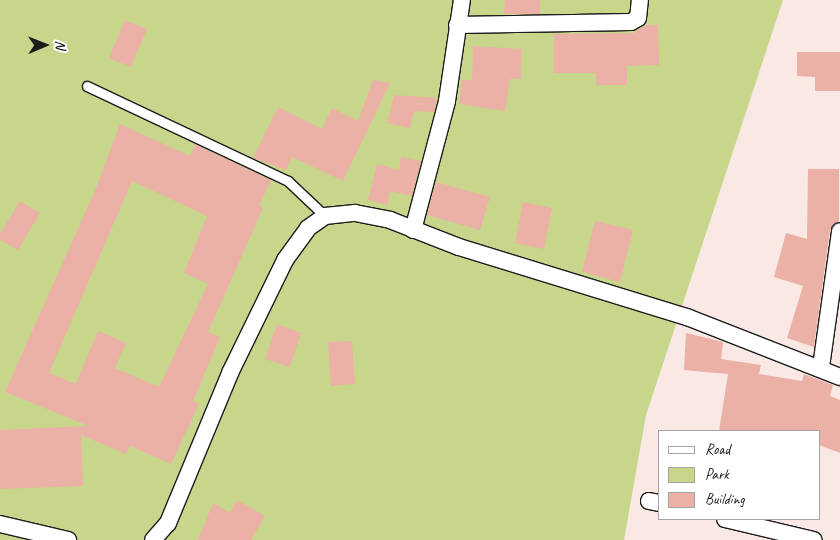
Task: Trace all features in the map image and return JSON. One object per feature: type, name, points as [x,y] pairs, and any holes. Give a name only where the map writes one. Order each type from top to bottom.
[{"type":"street","points":[[414,230],[447,101],[462,0]]},
{"type":"street","points":[[457,25],[631,22],[638,18],[640,0]]},
{"type":"street","points":[[153,540],[168,523],[230,373],[285,260],[308,228],[325,216],[364,214],[618,293],[821,367],[840,377]]},
{"type":"street","points":[[821,367],[840,231]]},
{"type":"street","points":[[729,520],[814,540]]},
{"type":"street","points":[[0,524],[68,540]]},
{"type":"lane","points":[[87,86],[288,182],[325,216]]},
{"type":"green space","points":[[0,0],[783,0],[646,415],[624,540],[0,540]]},
{"type":"building","points":[[505,0],[540,0],[540,14],[504,14]]},
{"type":"building","points":[[125,20],[147,29],[131,67],[109,58]]},
{"type":"building","points":[[645,25],[658,25],[659,65],[627,66],[627,85],[596,85],[596,73],[554,73],[554,34],[634,33]]},
{"type":"building","points":[[473,46],[522,49],[521,79],[510,79],[505,111],[459,104],[462,79],[472,81]]},
{"type":"building","points":[[797,52],[840,52],[840,91],[815,91],[815,77],[797,76]]},
{"type":"building","points":[[373,80],[390,83],[343,181],[292,157],[286,170],[253,158],[278,107],[322,129],[332,108],[358,121]]},
{"type":"building","points":[[394,95],[437,98],[434,112],[414,111],[410,128],[387,123]]},
{"type":"building","points":[[120,124],[190,156],[195,144],[271,180],[259,206],[263,208],[208,332],[220,337],[193,401],[199,404],[171,464],[130,446],[126,454],[81,435],[83,486],[0,489],[0,430],[89,426],[5,392],[97,186]],"holes":[[[132,181],[207,216],[184,273],[208,284],[159,387],[115,368],[126,343],[98,331],[76,384],[49,373]]]},
{"type":"building","points":[[401,157],[421,161],[412,196],[390,191],[387,205],[368,200],[377,164],[399,170]]},
{"type":"building","points":[[808,169],[839,169],[839,221],[830,230],[814,347],[787,338],[803,286],[774,277],[786,233],[807,239]]},
{"type":"building","points":[[436,182],[490,197],[480,230],[427,215]]},
{"type":"building","points":[[20,201],[40,213],[18,250],[0,240],[0,234]]},
{"type":"building","points":[[523,202],[552,208],[544,249],[515,243]]},
{"type":"building","points":[[595,221],[633,230],[620,282],[582,272]]},
{"type":"building","points":[[277,324],[301,333],[290,367],[265,359]]},
{"type":"building","points":[[686,333],[723,342],[721,359],[761,365],[759,374],[802,381],[804,374],[833,385],[830,396],[840,400],[840,453],[820,445],[820,430],[719,430],[728,374],[684,370]]},
{"type":"building","points":[[352,341],[355,384],[331,386],[328,342]]},
{"type":"building","points":[[237,500],[265,516],[251,540],[198,540],[213,503],[230,513]]}]
